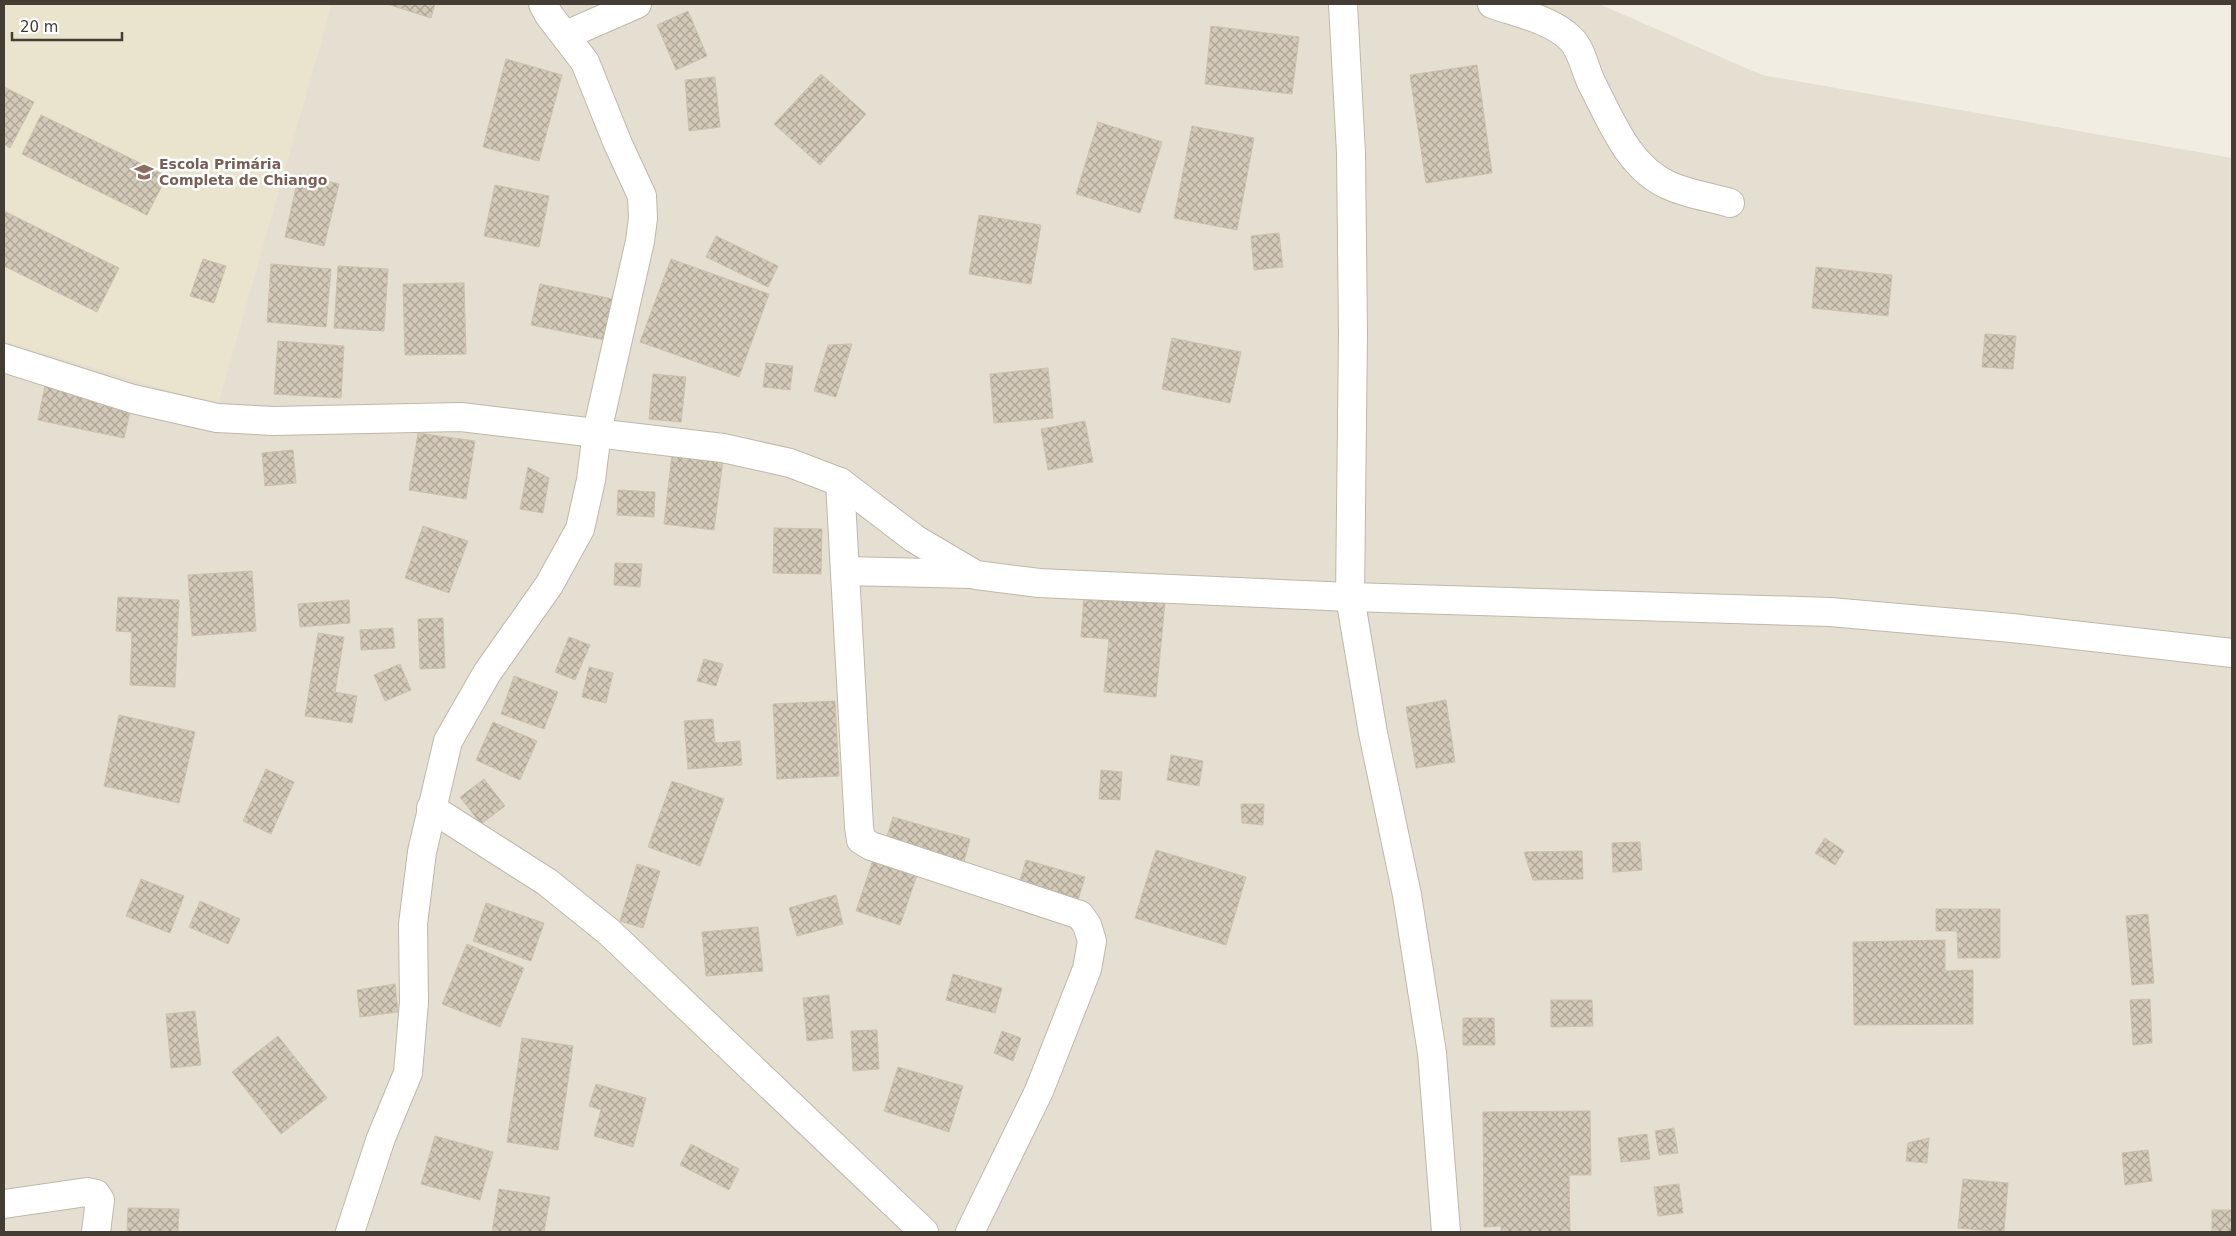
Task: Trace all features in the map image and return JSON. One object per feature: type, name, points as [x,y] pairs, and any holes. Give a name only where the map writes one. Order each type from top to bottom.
[{"type":"street","points":[[350,1232],[381,1138],[408,1073],[414,1002],[413,924],[422,852],[448,741],[487,673],[549,585],[580,529],[591,480],[596,432],[644,218],[642,196],[618,144],[585,62],[549,15],[544,4]]},
{"type":"street","points":[[566,35],[637,4]]},
{"type":"street","points":[[1343,4],[1351,152],[1353,333],[1350,597],[1373,734],[1407,895],[1432,1053],[1446,1232]]},
{"type":"street","points":[[1492,4],[1552,25],[1572,39],[1588,76],[1626,148],[1646,173],[1669,186],[1730,203]]},
{"type":"street","points":[[4,358],[132,399],[217,418],[274,421],[461,417],[723,448],[790,463],[840,482],[915,539],[976,575]]},
{"type":"street","points":[[840,482],[861,840],[871,846],[1080,915],[1087,924],[1092,941],[1087,969],[1039,1091],[970,1232]]},
{"type":"street","points":[[845,571],[976,575],[1039,583],[1350,597],[1830,612],[2012,628],[2232,653]]},
{"type":"street","points":[[431,808],[547,882],[609,932],[924,1232]]},
{"type":"street","points":[[4,1204],[87,1192],[96,1194],[100,1200],[96,1232]]},
{"type":"shaded area","points":[[4,4],[1599,4],[1762,75],[2232,158],[2232,1232],[4,1232]]},
{"type":"shaded area","name":"Escola Primária Completa de Chiango","points":[[4,4],[332,4],[218,405],[4,341]]},
{"type":"building","points":[[387,4],[435,4],[431,18]]},
{"type":"building","points":[[688,11],[707,56],[676,70],[657,25]]},
{"type":"building","points":[[1211,26],[1299,37],[1292,94],[1205,84]]},
{"type":"building","points":[[506,59],[562,75],[539,161],[483,147]]},
{"type":"building","points":[[1477,65],[1492,173],[1426,183],[1410,75]]},
{"type":"building","points":[[821,74],[866,114],[820,165],[774,124]]},
{"type":"building","points":[[715,77],[720,127],[689,131],[685,80]]},
{"type":"building","points":[[4,87],[34,102],[10,148],[4,144]]},
{"type":"building","points":[[41,115],[167,176],[147,215],[22,154]]},
{"type":"building","points":[[1098,122],[1162,142],[1140,213],[1076,194]]},
{"type":"building","points":[[1192,126],[1254,138],[1237,230],[1174,218]]},
{"type":"building","points":[[299,174],[339,184],[324,246],[285,237]]},
{"type":"building","points":[[495,185],[549,196],[539,247],[484,236]]},
{"type":"building","points":[[4,211],[119,268],[97,312],[4,266]]},
{"type":"building","points":[[979,215],[1041,225],[1031,284],[969,274]]},
{"type":"building","points":[[1279,233],[1283,267],[1254,270],[1251,236]]},
{"type":"building","points":[[716,236],[778,266],[768,287],[706,257]]},
{"type":"building","points":[[203,259],[226,266],[214,303],[190,296]]},
{"type":"building","points":[[671,259],[769,294],[739,377],[640,342]]},
{"type":"building","points":[[271,264],[331,269],[326,327],[267,322]]},
{"type":"building","points":[[338,266],[388,269],[384,331],[334,328]]},
{"type":"building","points":[[1816,267],[1892,275],[1888,316],[1812,308]]},
{"type":"building","points":[[464,283],[466,354],[405,355],[403,284]]},
{"type":"building","points":[[540,284],[613,299],[605,340],[531,325]]},
{"type":"building","points":[[1985,334],[2016,336],[2013,369],[1982,367]]},
{"type":"building","points":[[1172,338],[1241,352],[1230,403],[1162,389]]},
{"type":"building","points":[[278,341],[344,346],[341,398],[274,394]]},
{"type":"building","points":[[852,344],[836,397],[814,391],[828,345]]},
{"type":"building","points":[[766,363],[793,366],[790,390],[763,387]]},
{"type":"building","points":[[1048,368],[1053,418],[994,423],[990,374]]},
{"type":"building","points":[[653,374],[686,377],[681,422],[649,419]]},
{"type":"building","points":[[46,381],[133,399],[124,438],[38,420]]},
{"type":"building","points":[[1085,421],[1093,462],[1048,470],[1041,429]]},
{"type":"building","points":[[418,433],[475,441],[466,499],[409,490]]},
{"type":"building","points":[[293,450],[296,483],[265,486],[262,453]]},
{"type":"building","points":[[672,454],[723,460],[714,530],[664,524]]},
{"type":"building","points":[[528,467],[549,478],[543,513],[520,509]]},
{"type":"building","points":[[618,490],[655,492],[654,517],[617,515]]},
{"type":"building","points":[[423,526],[468,541],[449,593],[405,578]]},
{"type":"building","points":[[774,528],[822,529],[821,574],[773,573]]},
{"type":"building","points":[[615,563],[642,564],[640,587],[614,585]]},
{"type":"building","points":[[252,571],[256,631],[192,636],[188,575]]},
{"type":"building","points":[[1084,595],[1165,602],[1156,697],[1104,692],[1109,639],[1081,637]]},
{"type":"building","points":[[118,597],[179,600],[175,687],[130,685],[132,632],[116,631]]},
{"type":"building","points":[[349,600],[350,623],[300,627],[298,604]]},
{"type":"building","points":[[443,618],[445,668],[420,669],[418,619]]},
{"type":"building","points":[[393,628],[395,648],[361,650],[360,630]]},
{"type":"building","points":[[318,633],[344,637],[335,692],[357,696],[352,723],[305,716]]},
{"type":"building","points":[[569,637],[590,645],[575,680],[555,672]]},
{"type":"building","points":[[704,659],[723,664],[716,686],[697,681]]},
{"type":"building","points":[[400,664],[411,690],[385,701],[374,675]]},
{"type":"building","points":[[589,667],[613,673],[606,703],[582,697]]},
{"type":"building","points":[[514,676],[558,692],[544,729],[501,714]]},
{"type":"building","points":[[1446,700],[1455,762],[1416,768],[1406,707]]},
{"type":"building","points":[[835,701],[839,776],[777,779],[773,704]]},
{"type":"building","points":[[119,715],[195,732],[179,803],[104,786]]},
{"type":"building","points":[[713,719],[715,743],[740,741],[742,765],[688,769],[684,721]]},
{"type":"building","points":[[493,722],[537,741],[520,780],[476,760]]},
{"type":"building","points":[[1171,755],[1203,761],[1199,786],[1167,780]]},
{"type":"building","points":[[266,769],[294,782],[271,834],[243,821]]},
{"type":"building","points":[[1101,770],[1122,772],[1120,800],[1099,799]]},
{"type":"building","points":[[484,779],[505,806],[481,824],[460,797]]},
{"type":"building","points":[[672,781],[724,799],[700,866],[648,847]]},
{"type":"building","points":[[1241,804],[1264,804],[1263,825],[1242,823]]},
{"type":"building","points":[[893,817],[970,839],[964,862],[886,840]]},
{"type":"building","points":[[1825,838],[1844,851],[1835,865],[1815,853]]},
{"type":"building","points":[[1640,842],[1642,870],[1613,872],[1612,843]]},
{"type":"building","points":[[1156,850],[1246,877],[1226,945],[1135,918]]},
{"type":"building","points":[[1582,851],[1583,879],[1533,880],[1524,852]]},
{"type":"building","points":[[874,857],[918,872],[900,925],[856,911]]},
{"type":"building","points":[[1026,860],[1085,877],[1078,900],[1019,884]]},
{"type":"building","points":[[637,864],[660,871],[643,928],[620,921]]},
{"type":"building","points":[[141,879],[184,896],[170,933],[126,916]]},
{"type":"building","points":[[836,895],[843,924],[797,936],[789,908]]},
{"type":"building","points":[[200,901],[240,919],[228,944],[189,927]]},
{"type":"building","points":[[486,903],[544,923],[531,961],[473,941]]},
{"type":"building","points":[[1936,909],[2000,909],[2000,958],[1958,958],[1957,931],[1936,931]]},
{"type":"building","points":[[2148,914],[2154,983],[2132,985],[2126,916]]},
{"type":"building","points":[[758,927],[763,971],[706,976],[702,932]]},
{"type":"building","points":[[1945,940],[1945,971],[1973,970],[1973,1024],[1854,1025],[1853,942]]},
{"type":"building","points":[[467,944],[524,968],[500,1027],[442,1004]]},
{"type":"building","points":[[953,974],[1002,988],[995,1013],[946,1000]]},
{"type":"building","points":[[395,984],[398,1012],[360,1017],[357,990]]},
{"type":"building","points":[[829,995],[833,1038],[807,1041],[803,998]]},
{"type":"building","points":[[2150,999],[2152,1043],[2133,1045],[2130,1000]]},
{"type":"building","points":[[1551,1000],[1592,1000],[1593,1026],[1551,1027]]},
{"type":"building","points":[[195,1011],[201,1065],[171,1068],[166,1014]]},
{"type":"building","points":[[1463,1018],[1494,1018],[1495,1045],[1463,1045]]},
{"type":"building","points":[[877,1030],[879,1069],[853,1071],[851,1031]]},
{"type":"building","points":[[1002,1031],[1021,1038],[1013,1061],[994,1053]]},
{"type":"building","points":[[278,1036],[327,1098],[281,1134],[232,1072]]},
{"type":"building","points":[[522,1038],[573,1046],[558,1150],[507,1142]]},
{"type":"building","points":[[898,1067],[963,1086],[949,1132],[884,1111]]},
{"type":"building","points":[[596,1084],[646,1098],[633,1147],[594,1136],[601,1110],[589,1106]]},
{"type":"building","points":[[1590,1111],[1591,1175],[1569,1175],[1570,1232],[1501,1232],[1501,1226],[1484,1227],[1483,1112]]},
{"type":"building","points":[[1674,1128],[1678,1153],[1659,1155],[1655,1131]]},
{"type":"building","points":[[1647,1134],[1650,1159],[1621,1162],[1618,1138]]},
{"type":"building","points":[[435,1136],[493,1152],[480,1200],[421,1184]]},
{"type":"building","points":[[1929,1138],[1927,1163],[1906,1161],[1908,1143]]},
{"type":"building","points":[[691,1144],[739,1169],[729,1190],[680,1165]]},
{"type":"building","points":[[2148,1150],[2152,1181],[2125,1185],[2122,1153]]},
{"type":"building","points":[[1963,1179],[2008,1183],[2004,1232],[1958,1228]]},
{"type":"building","points":[[1679,1184],[1683,1213],[1658,1216],[1654,1187]]},
{"type":"building","points":[[499,1189],[550,1197],[544,1232],[492,1232]]},
{"type":"building","points":[[128,1208],[179,1209],[178,1232],[127,1232]]},
{"type":"building","points":[[2212,1210],[2232,1210],[2232,1232],[2212,1232]]},
{"type":"place","name":"Escola Primária Completa de Chiango","points":[[144,172]]}]
